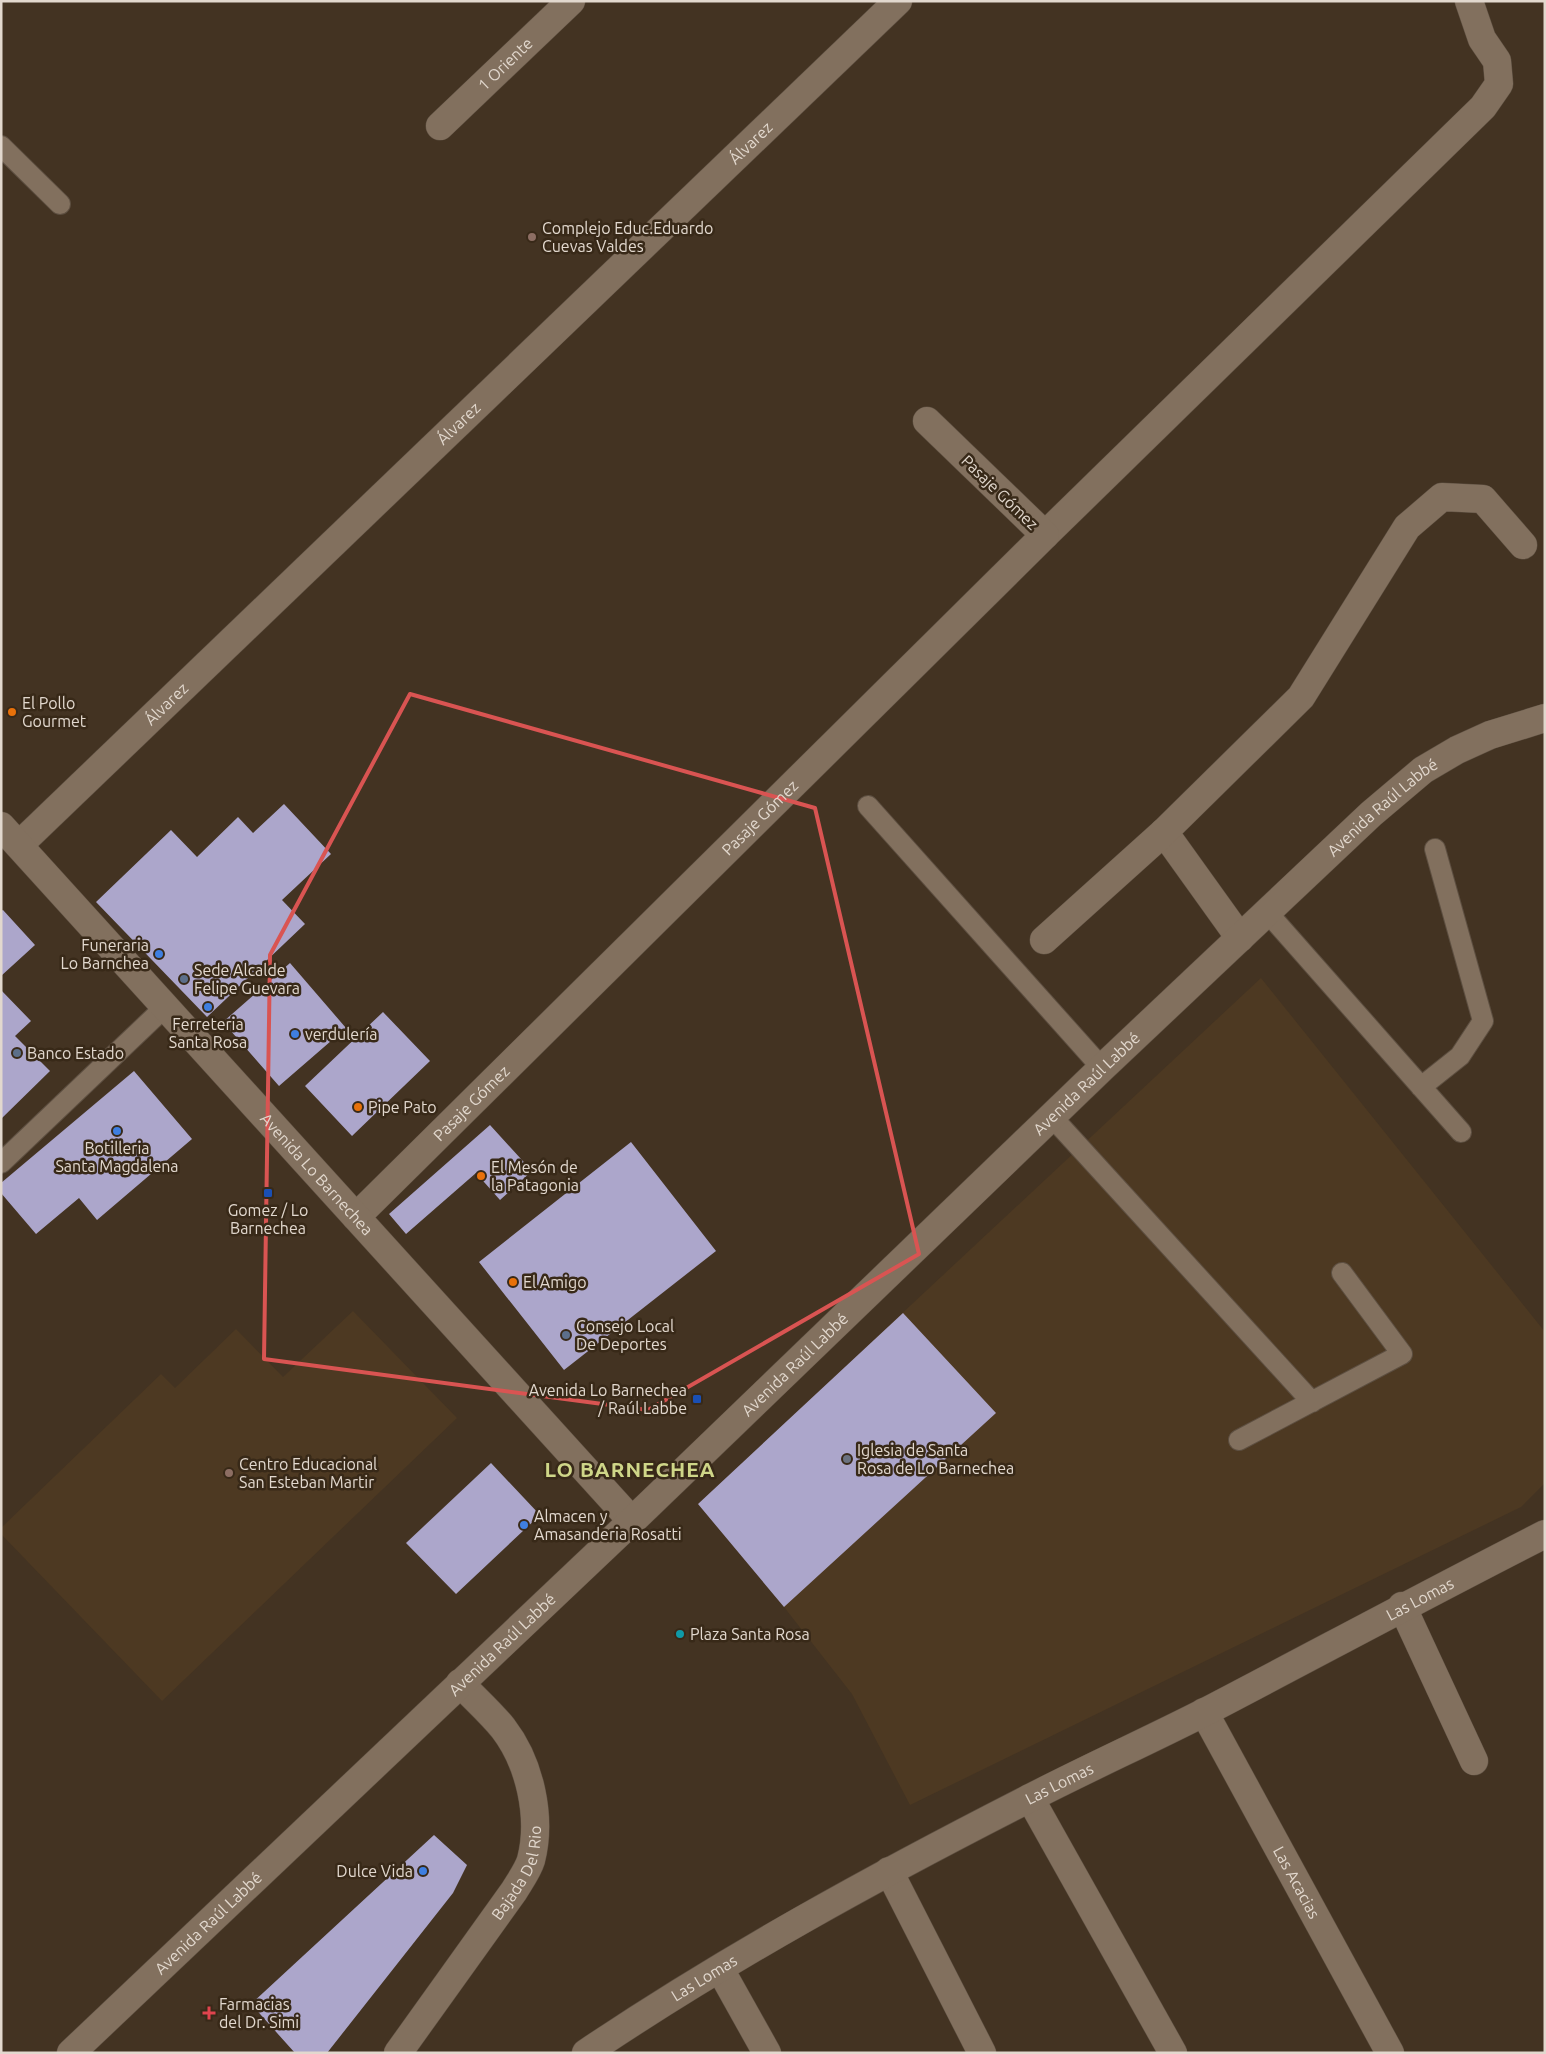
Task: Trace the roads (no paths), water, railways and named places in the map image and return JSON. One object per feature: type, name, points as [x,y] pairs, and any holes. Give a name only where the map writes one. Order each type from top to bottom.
[{"type":"street","name":"1 Oriente","points":[[440,126],[571,1]]},
{"type":"street","name":"Álvarez","points":[[10,835],[898,1]]},
{"type":"street","points":[[1045,535],[1483,107],[1499,84],[1497,61],[1482,39],[1469,1]]},
{"type":"street","name":"Pasaje Gómez","points":[[356,1217],[1045,535],[927,421]]},
{"type":"street","points":[[1044,940],[1164,832],[1301,697],[1407,527],[1442,497],[1483,499],[1524,545]]},
{"type":"street","name":"Avenida Raúl Labbé","points":[[71,2053],[632,1521],[1102,1068],[1378,808],[1423,770],[1458,750],[1490,735],[1545,718]]},
{"type":"street","points":[[1164,832],[1240,938]]},
{"type":"street","name":"Avenida Lo Barnechea","points":[[10,835],[632,1521]]},
{"type":"street","name":"Las Lomas","points":[[586,2053],[639,2017],[889,1871],[1030,1798],[1204,1712],[1402,1606],[1545,1534]]},
{"type":"street","points":[[1402,1606],[1474,1761]]},
{"type":"street","name":"Bajada Del Rio","points":[[398,2053],[514,1891],[530,1862],[536,1827],[530,1786],[520,1759],[503,1729],[460,1683]]},
{"type":"street","name":"Las Acacias","points":[[1204,1712],[1390,2053]]},
{"type":"street","points":[[1030,1798],[1173,2053]]},
{"type":"street","points":[[889,1871],[982,2053]]},
{"type":"street","points":[[720,1969],[767,2053]]},
{"type":"lane","points":[[1,146],[60,204]]},
{"type":"lane","points":[[868,806],[1102,1068]]},
{"type":"lane","points":[[1421,1087],[1460,1056],[1483,1021],[1435,849]]},
{"type":"lane","points":[[1267,912],[1461,1132]]},
{"type":"lane","points":[[1,1163],[165,1007]]},
{"type":"lane","points":[[1052,1117],[1312,1402]]},
{"type":"lane","points":[[1238,1440],[1402,1354],[1342,1272]]},
{"type":"place","name":"Complejo Educ.Eduardo Cuevas Valdes","points":[[532,237]]},
{"type":"place","name":"El Pollo Gourmet","points":[[12,712]]},
{"type":"place","name":"Funeraria Lo Barnchea","points":[[159,954]]},
{"type":"place","name":"Sede Alcalde Felipe Guevara","points":[[184,979]]},
{"type":"place","name":"Ferreteria Santa Rosa","points":[[208,1007]]},
{"type":"place","name":"verdulería","points":[[295,1034]]},
{"type":"place","name":"Banco Estado","points":[[17,1053]]},
{"type":"place","name":"Pipe Pato","points":[[358,1107]]},
{"type":"place","name":"Botilleria Santa Magdalena","points":[[117,1131]]},
{"type":"place","name":"El Mesón de la Patagonia","points":[[481,1176]]},
{"type":"place","name":"Gomez / Lo Barnechea","points":[[268,1193]]},
{"type":"place","name":"El Amigo","points":[[513,1282]]},
{"type":"place","name":"Consejo Local De Deportes","points":[[566,1335]]},
{"type":"place","name":"Avenida Lo Barnechea / Raúl Labbe","points":[[697,1399]]},
{"type":"place","name":"Iglesia de Santa Rosa de Lo Barnechea","points":[[847,1459]]},
{"type":"place","name":"Centro Educacional San Esteban Martir","points":[[229,1473]]},
{"type":"place","name":"Almacen y Amasanderia Rosatti","points":[[524,1525]]},
{"type":"place","name":"Plaza Santa Rosa","points":[[680,1634]]},
{"type":"place","name":"Dulce Vida","points":[[423,1871]]},
{"type":"place","name":"Farmacias del Dr. Simi","points":[[209,2013]]},
{"type":"district","name":"LO BARNECHEA","points":[[630,1469]]}]
